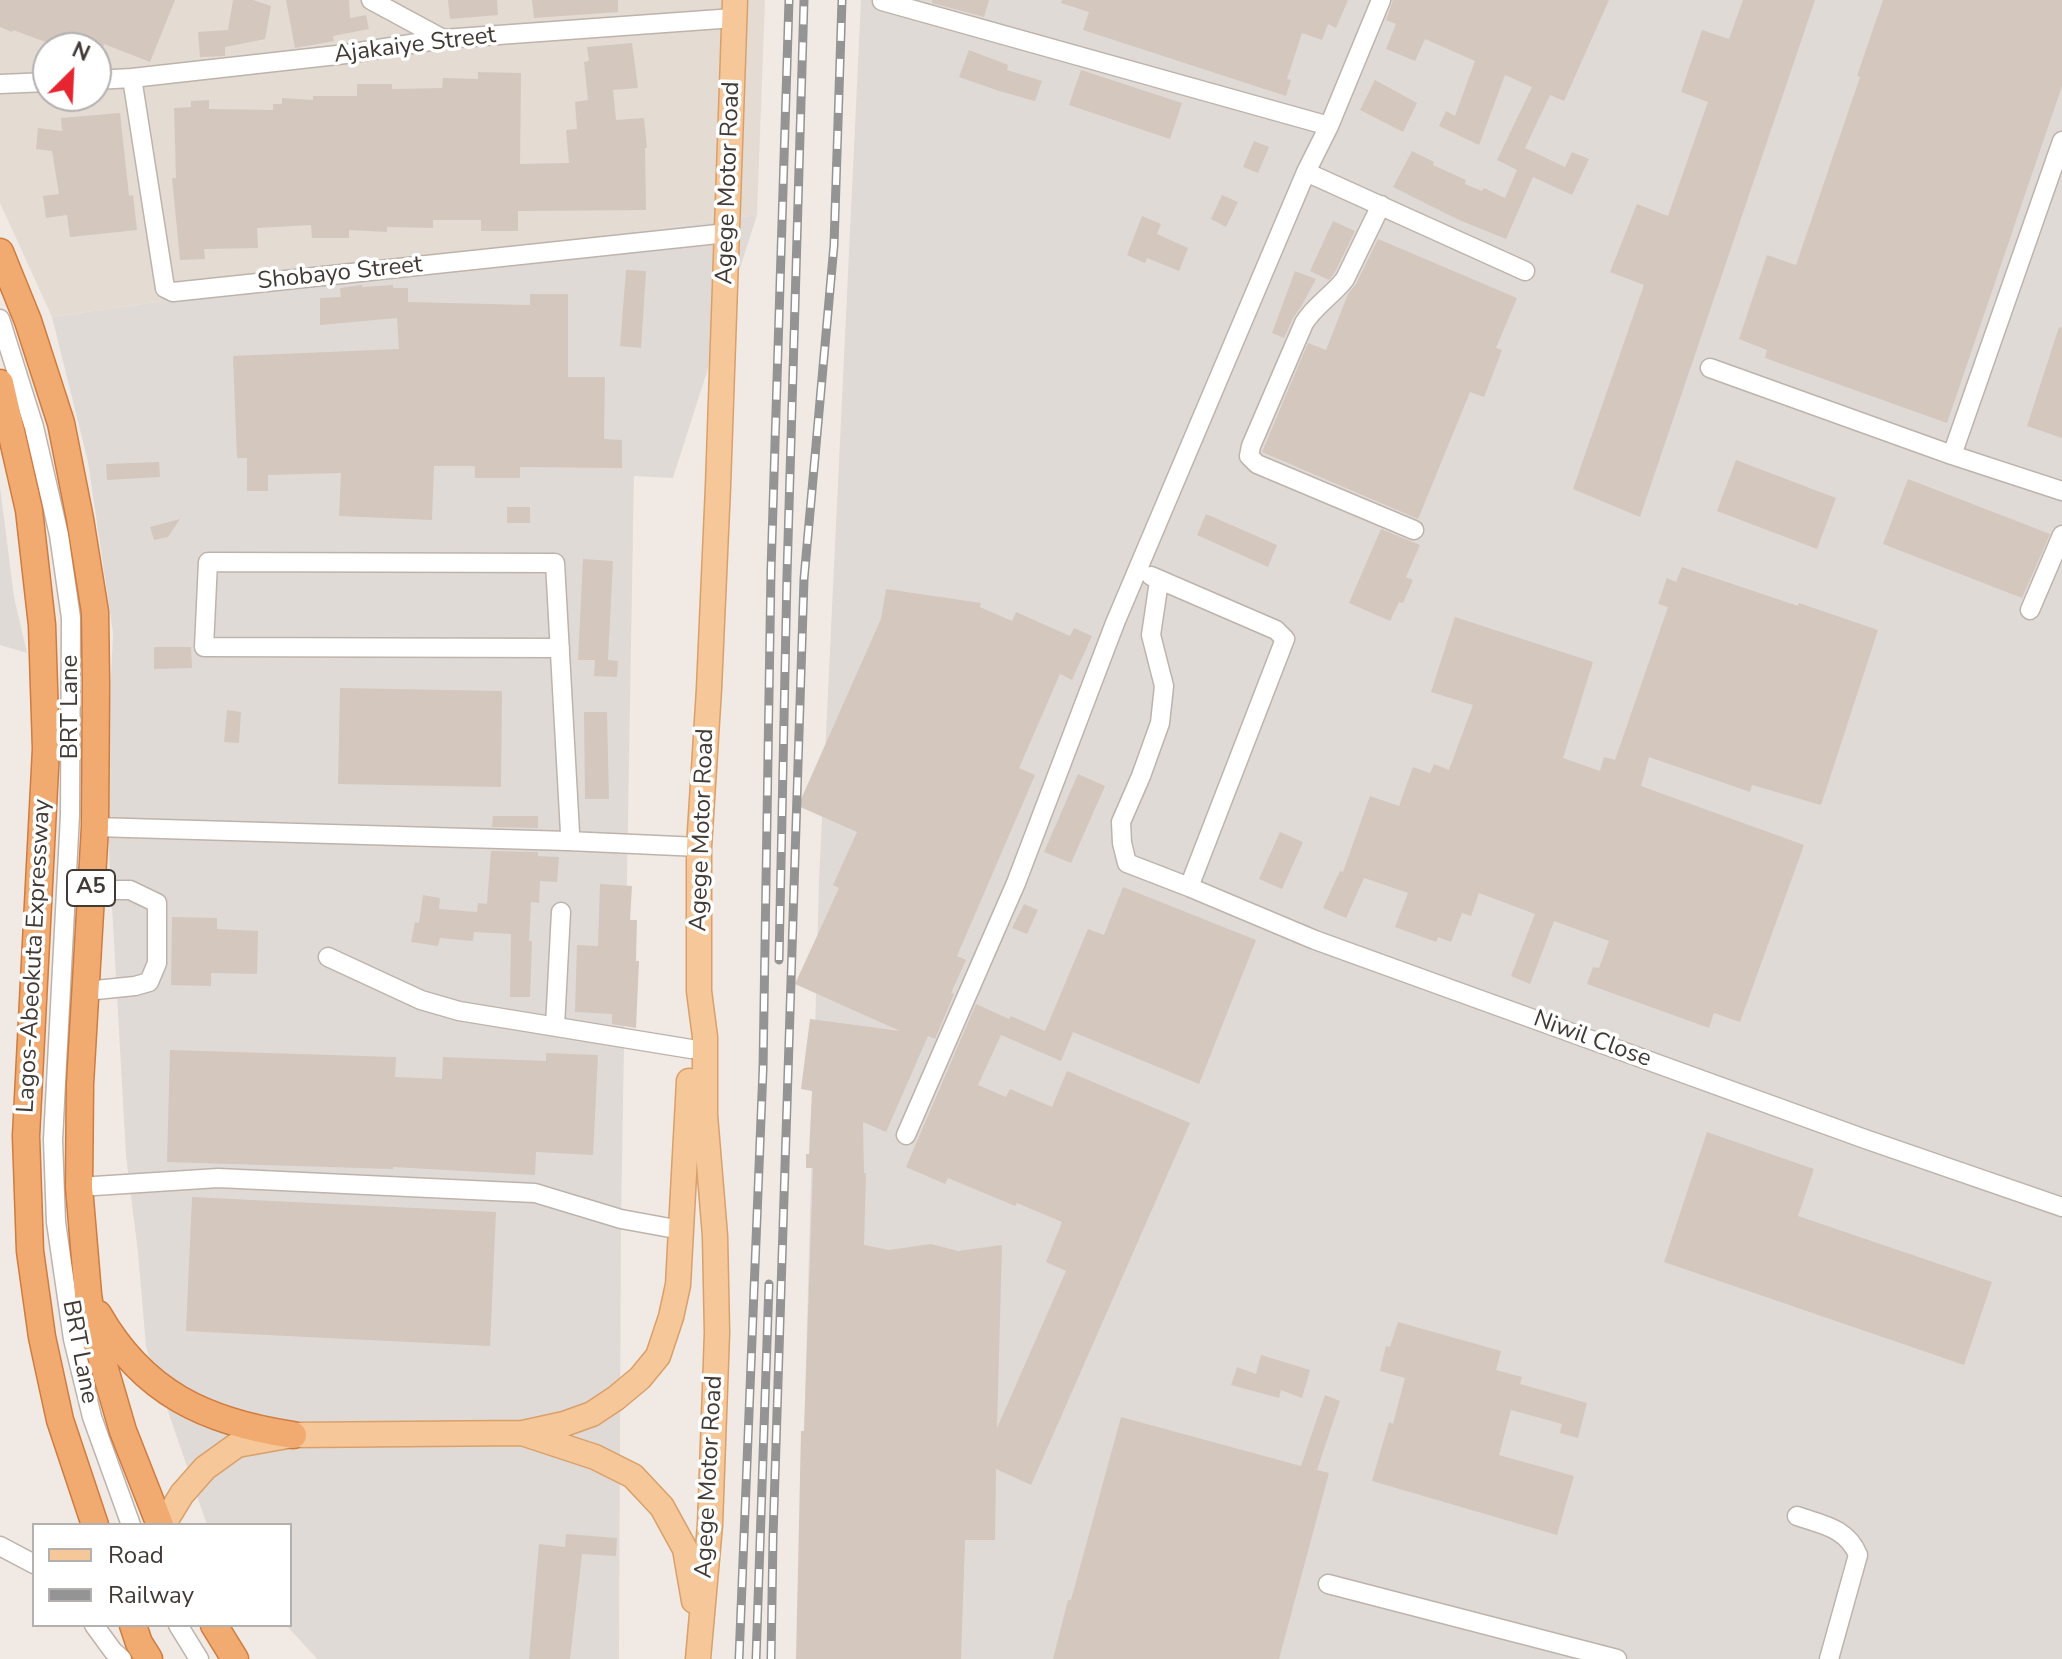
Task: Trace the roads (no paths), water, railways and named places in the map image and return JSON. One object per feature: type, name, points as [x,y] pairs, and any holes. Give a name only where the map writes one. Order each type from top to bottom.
[{"type":"highway","name":"A5","points":[[0,252],[28,321],[61,423],[95,612],[95,827],[80,1084],[79,1187],[93,1328],[123,1431],[161,1523]]},
{"type":"highway","name":"Lagos-Abeokuta Expressway","points":[[0,383],[8,449],[29,510],[42,625],[46,749],[26,1136],[30,1251],[42,1337],[60,1420],[94,1523]]},
{"type":"highway","points":[[88,1294],[117,1344],[139,1370],[163,1388],[188,1405],[221,1419],[293,1435]]},
{"type":"highway","points":[[215,1627],[235,1659]]},
{"type":"main road","name":"Agege Motor Road","points":[[698,1659],[710,1525],[717,1333],[715,1236],[705,1115],[705,1037],[699,991],[699,847],[709,689],[735,9]]},
{"type":"main road","points":[[163,1523],[197,1476],[237,1445],[293,1435],[523,1433],[592,1414],[640,1378],[658,1356],[678,1285],[691,1049],[699,991]]},
{"type":"main road","points":[[523,1433],[595,1457],[633,1476],[662,1507],[685,1549],[699,1634]]},
{"type":"street","points":[[371,0],[443,39]]},
{"type":"street","points":[[906,1135],[1016,883],[1115,623],[1381,0]]},
{"type":"street","points":[[882,1],[1329,126]]},
{"type":"street","name":"Ajakaiye Street","points":[[112,79],[346,54],[443,39],[735,9]]},
{"type":"street","name":"Shobayo Street","points":[[132,78],[165,288],[173,292],[727,233]]},
{"type":"street","points":[[0,84],[32,83]]},
{"type":"street","points":[[1952,455],[2062,141]]},
{"type":"street","points":[[1306,172],[1525,271]]},
{"type":"street","points":[[1381,205],[1345,279],[1304,323],[1249,456],[1257,464],[1414,530]]},
{"type":"street","name":"BRT Lane","points":[[0,319],[34,427],[59,535],[71,618],[70,815],[53,1140],[56,1222],[73,1339],[89,1404],[130,1523]]},
{"type":"street","points":[[1710,368],[2062,491]]},
{"type":"street","points":[[2030,610],[2062,535]]},
{"type":"street","points":[[560,648],[204,647],[208,562],[555,563],[560,648],[570,833],[568,841]]},
{"type":"street","points":[[1139,568],[1159,581],[1276,630],[1285,639],[1189,887]]},
{"type":"street","name":"Niwil Close","points":[[1159,581],[1151,635],[1164,686],[1160,723],[1121,822],[1127,863],[1315,940],[2062,1207]]},
{"type":"street","points":[[95,827],[699,847]]},
{"type":"street","points":[[86,991],[149,982],[157,963],[157,903],[130,890],[91,890]]},
{"type":"street","points":[[555,1026],[561,912]]},
{"type":"street","points":[[328,957],[421,1000],[459,1011],[691,1049]]},
{"type":"street","points":[[79,1187],[218,1178],[535,1193],[621,1219],[681,1230]]},
{"type":"street","points":[[1797,1516],[1843,1533],[1858,1555],[1829,1659]]},
{"type":"street","points":[[0,1546],[32,1563]]},
{"type":"street","points":[[1328,1584],[1617,1659]]},
{"type":"street","points":[[95,1627],[113,1651],[137,1642]]},
{"type":"street","points":[[179,1627],[199,1659]]},
{"type":"railway","points":[[739,1659],[763,1069],[771,570],[789,0]]},
{"type":"railway","points":[[779,960],[804,0]]},
{"type":"railway","points":[[771,1659],[804,579],[834,245],[842,0]]},
{"type":"railway","points":[[756,1659],[769,1284]]}]
